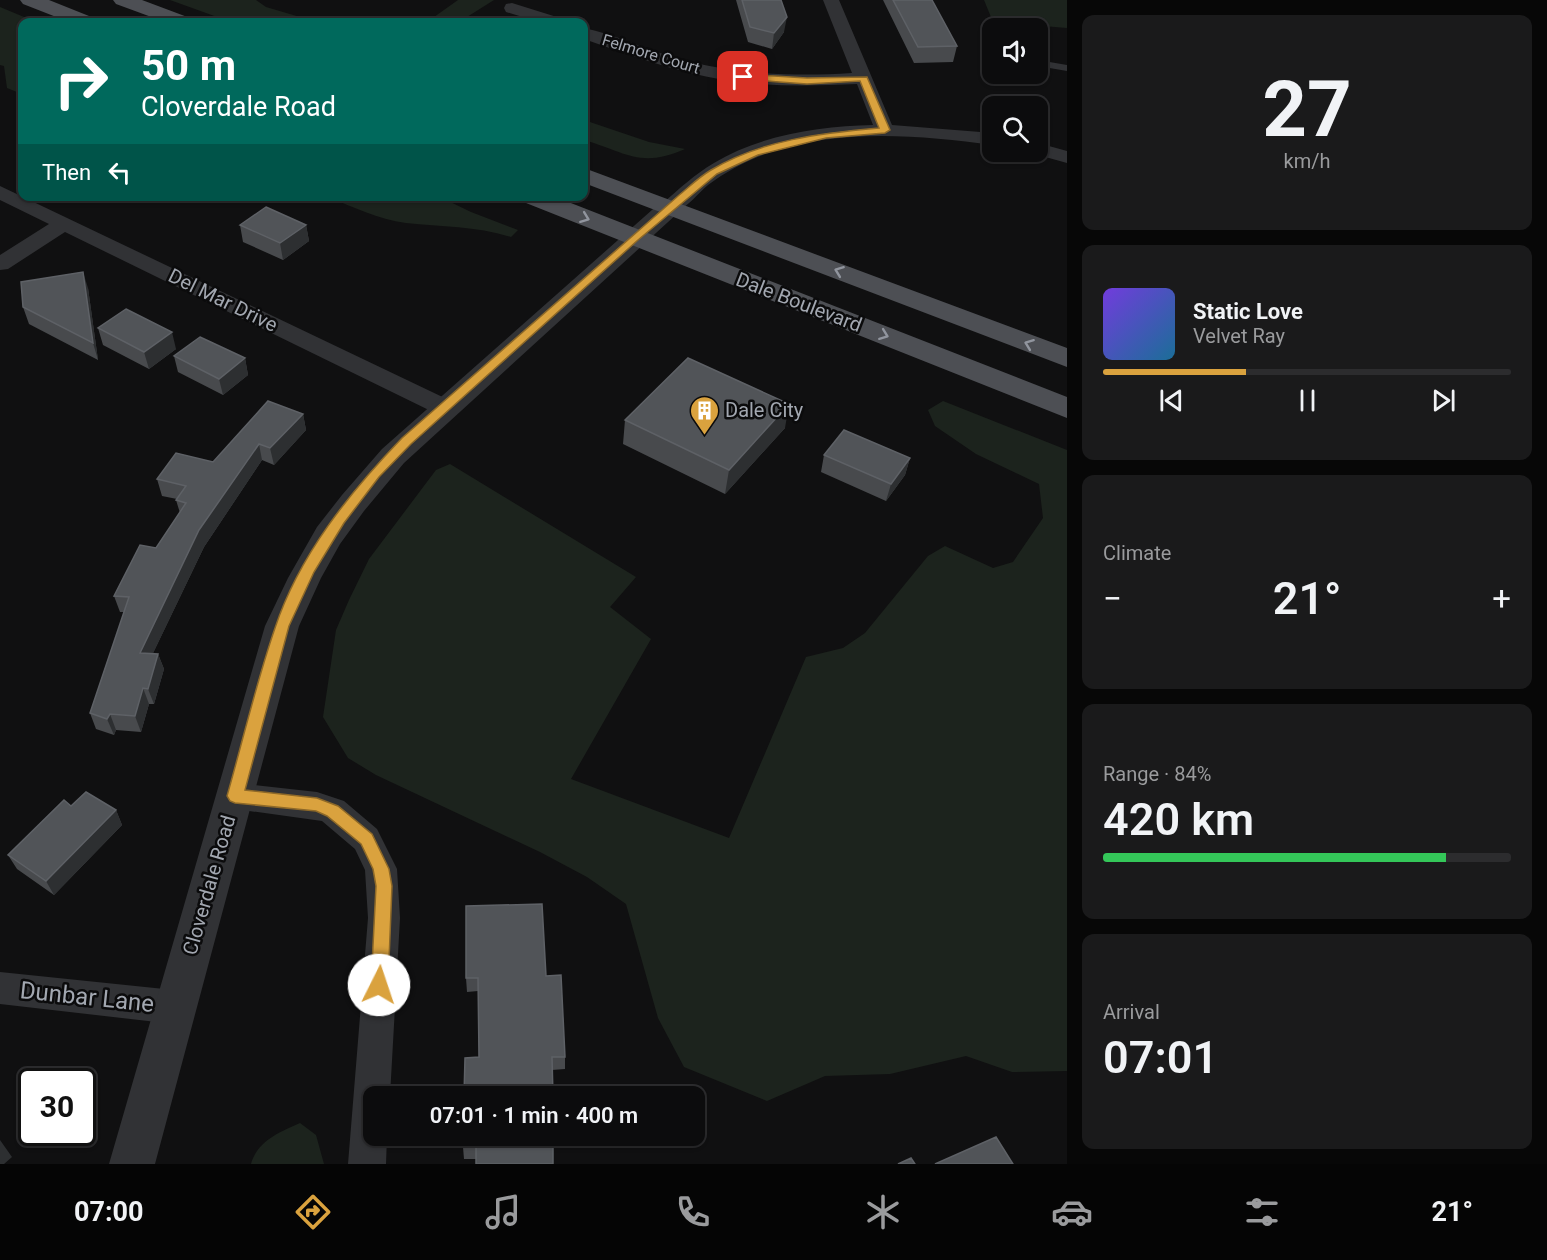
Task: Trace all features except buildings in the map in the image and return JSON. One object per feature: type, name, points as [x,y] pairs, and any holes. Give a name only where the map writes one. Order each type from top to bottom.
[{"type":"main road","points":[[30,0],[77,18]]},
{"type":"main road","points":[[123,0],[172,18]]},
{"type":"main road","points":[[588,176],[1067,358]]},
{"type":"main road","name":"Dale Boulevard","points":[[543,201],[1067,408]]},
{"type":"street","points":[[831,0],[885,130]]},
{"type":"street","points":[[512,8],[542,18]]},
{"type":"street","name":"Felmore Court","points":[[588,34],[643,54],[722,74],[796,81],[863,78]]},
{"type":"street","name":"Cloverdale Road","points":[[132,1164],[282,626],[308,570],[339,519],[375,474],[406,441],[634,237],[713,172],[754,152],[826,135],[885,130],[982,138]]},
{"type":"street","points":[[1048,152],[1067,157]]},
{"type":"street","name":"Del Mar Drive","points":[[0,192],[18,200]]},
{"type":"street","name":"Del Mar Drive","points":[[19,201],[445,408]]},
{"type":"street","points":[[0,264],[66,223]]},
{"type":"street","points":[[235,796],[317,805],[333,811],[366,839],[381,869],[384,918],[367,1164]]},
{"type":"street","name":"Dunbar Lane","points":[[0,988],[174,1007]]},
{"type":"lane","points":[[1048,65],[1067,68]]},
{"type":"shaded area","points":[[170,0],[256,0],[266,7],[303,18],[220,18]]},
{"type":"shaded area","points":[[458,0],[494,0],[465,18],[433,18]]},
{"type":"shaded area","points":[[984,0],[1067,0],[1067,28],[1048,26],[1048,18],[991,18]]},
{"type":"shaded area","points":[[0,7],[26,18],[18,18],[18,92],[7,88],[4,66],[0,65]]},
{"type":"shaded area","points":[[588,121],[649,142],[685,149],[656,158],[623,153],[588,141]]},
{"type":"shaded area","points":[[337,201],[448,201],[518,230],[511,237],[472,229],[406,223],[356,209]]},
{"type":"shaded area","points":[[943,401],[1067,450],[1067,1071],[1012,1072],[966,1056],[890,1074],[825,1076],[767,1101],[684,1067],[658,1018],[626,904],[587,877],[540,852],[376,775],[348,758],[323,717],[336,630],[369,559],[436,470],[450,464],[636,577],[610,607],[651,639],[571,779],[729,838],[806,657],[843,648],[865,633],[928,556],[945,546],[993,568],[1013,562],[1043,518],[1039,484],[976,454],[935,426],[928,410]]},
{"type":"shaded area","points":[[300,1123],[316,1135],[324,1164],[251,1164],[258,1149],[264,1143]]},
{"type":"place","name":"Dale City","points":[[704,436]]},
{"type":"route","points":[[379,985],[384,886],[375,852],[366,839],[333,811],[317,805],[235,796],[282,626],[308,570],[339,519],[375,474],[406,441],[634,237],[713,172],[754,152],[789,142],[826,135],[885,130],[863,78],[807,81],[743,77]]}]
